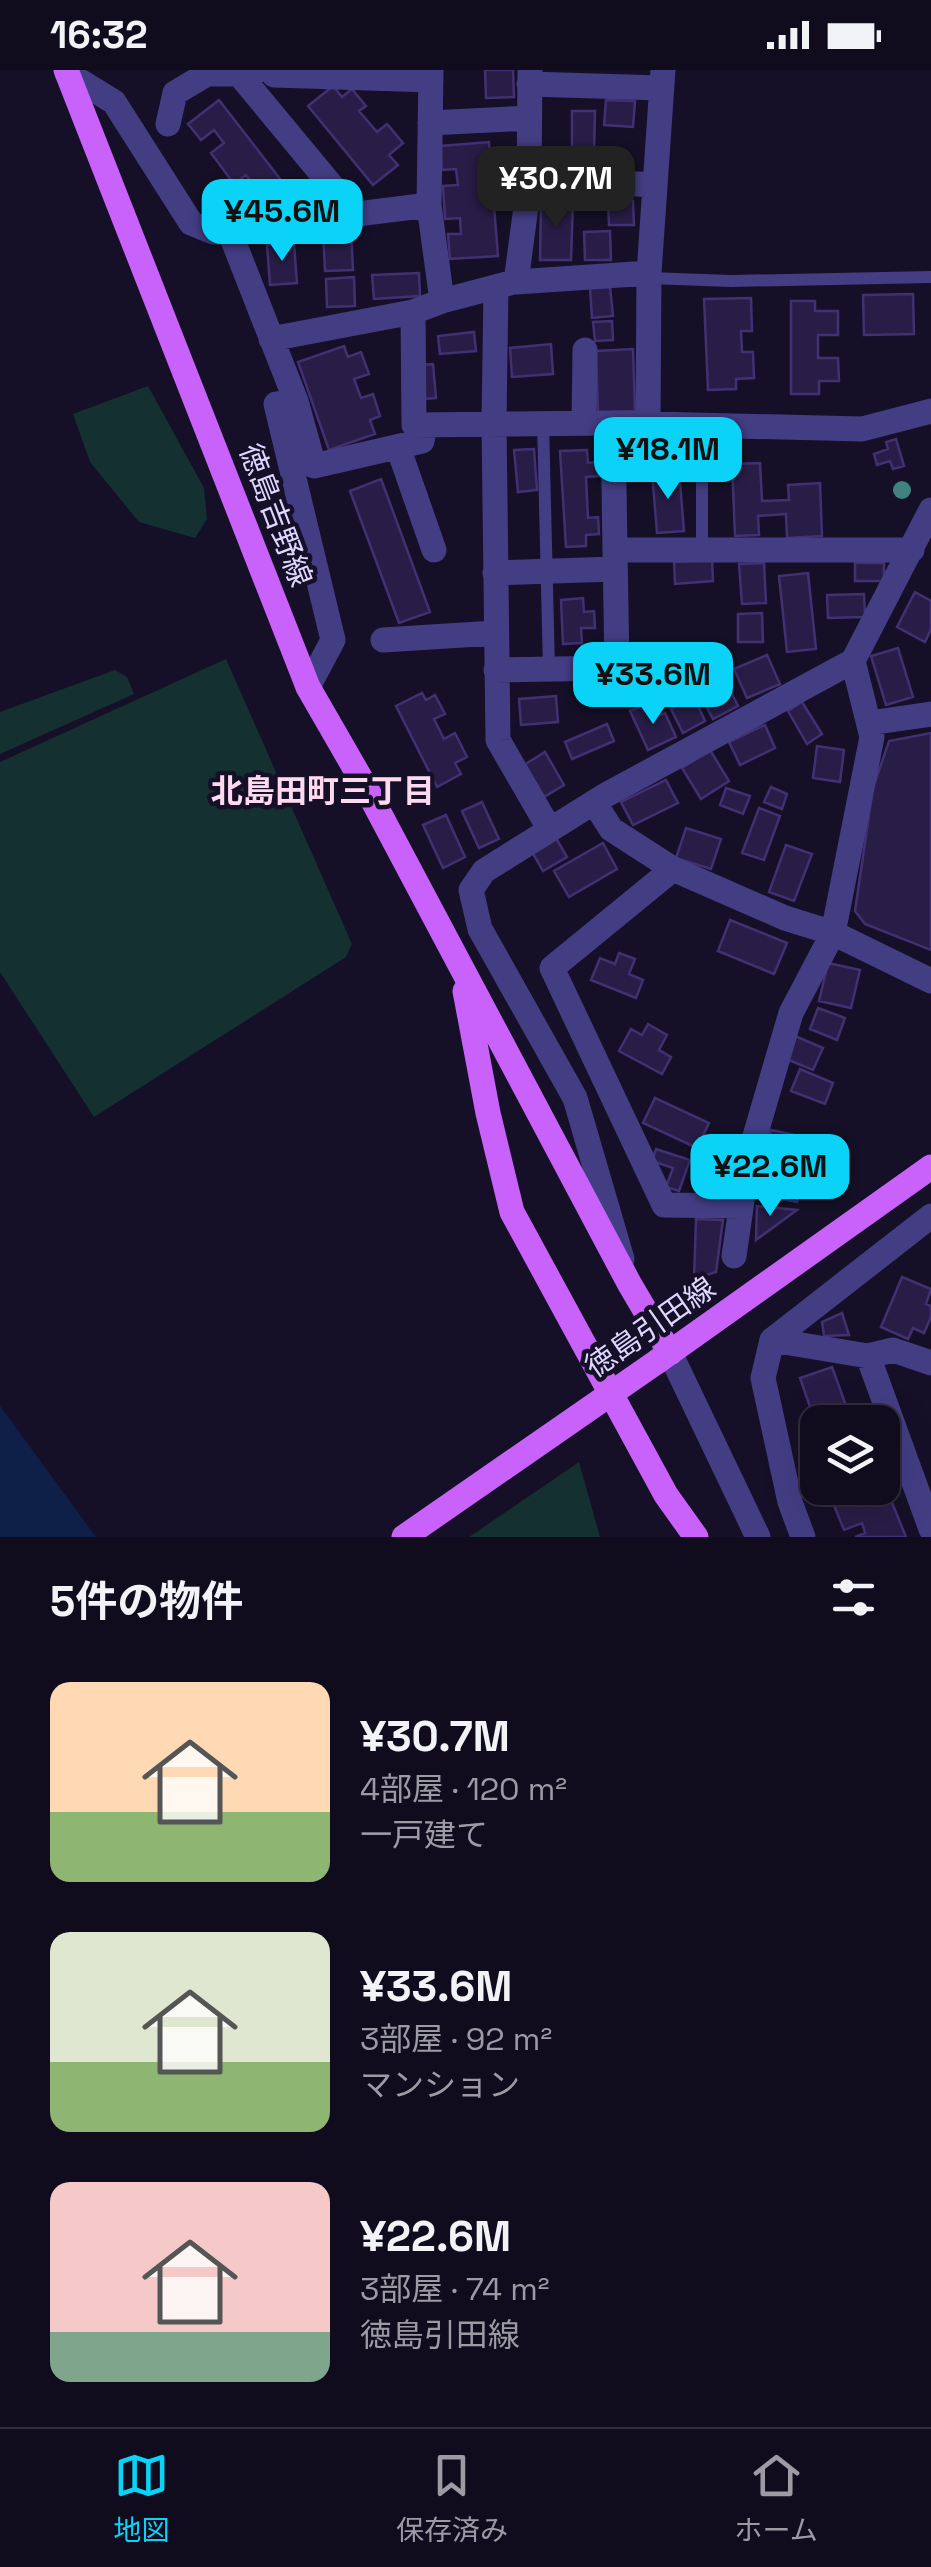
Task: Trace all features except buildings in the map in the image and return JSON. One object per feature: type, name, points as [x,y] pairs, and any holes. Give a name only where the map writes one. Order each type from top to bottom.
[{"type":"main road","name":"徳島吉野線","points":[[66,72],[308,687],[365,786],[629,1283],[664,1357]]},
{"type":"main road","name":"徳島吉野線","points":[[461,967],[488,1112],[512,1212],[666,1494],[696,1537]]},
{"type":"main road","name":"徳島引田線","points":[[404,1537],[931,1167]]},
{"type":"street","points":[[66,72],[114,102],[191,223],[213,232],[429,205]]},
{"type":"street","points":[[168,124],[175,93],[207,74],[431,75],[429,205],[442,301]]},
{"type":"street","points":[[240,74],[355,214]]},
{"type":"street","points":[[550,830],[498,740],[495,633],[494,422],[506,284],[530,178],[530,77],[662,79],[649,276],[648,424]]},
{"type":"street","points":[[430,123],[529,118]]},
{"type":"street","points":[[530,178],[655,185]]},
{"type":"street","points":[[229,230],[296,401],[314,466],[422,441],[425,424]]},
{"type":"street","points":[[272,338],[414,312],[506,284],[649,276]]},
{"type":"street","points":[[414,312],[414,425],[544,422],[862,429],[931,411]]},
{"type":"street","points":[[584,350],[584,423]]},
{"type":"street","points":[[296,401],[276,404],[333,640],[308,687]]},
{"type":"street","points":[[496,670],[617,668],[613,423]]},
{"type":"street","points":[[398,447],[434,550]]},
{"type":"street","points":[[629,1283],[575,1098],[480,929],[471,890],[484,870],[594,802],[853,661],[920,545],[931,510]]},
{"type":"street","points":[[495,574],[702,550],[920,545]]},
{"type":"street","points":[[384,640],[495,633]]},
{"type":"street","points":[[734,1256],[748,1160],[791,1013],[833,933],[872,737],[853,661]]},
{"type":"street","points":[[868,723],[931,714]]},
{"type":"street","points":[[594,802],[611,829],[673,870],[785,918],[833,933],[931,980]]},
{"type":"street","points":[[673,870],[552,968],[664,1205],[741,1206]]},
{"type":"street","points":[[803,1537],[790,1502],[762,1378],[772,1340],[931,1216]]},
{"type":"street","points":[[772,1340],[868,1356],[893,1350],[931,1363]]},
{"type":"street","points":[[868,1356],[931,1529]]},
{"type":"street","points":[[664,1357],[758,1537]]},
{"type":"lane","points":[[649,276],[730,281],[931,277]]},
{"type":"lane","points":[[544,422],[548,670]]},
{"type":"lane","points":[[702,425],[702,550]]},
{"type":"green space","points":[[148,386],[204,488],[207,519],[195,538],[139,522],[90,462],[73,414]]},
{"type":"green space","points":[[226,659],[352,944],[346,957],[94,1117],[0,972],[0,762]]},
{"type":"green space","points":[[115,670],[127,677],[134,694],[0,754],[0,712]]},
{"type":"green space","points":[[579,1462],[600,1537],[469,1537]]},
{"type":"water","points":[[0,1406],[96,1537],[0,1537]]},
{"type":"district","name":"北島田町三丁目","points":[[323,791]]}]
